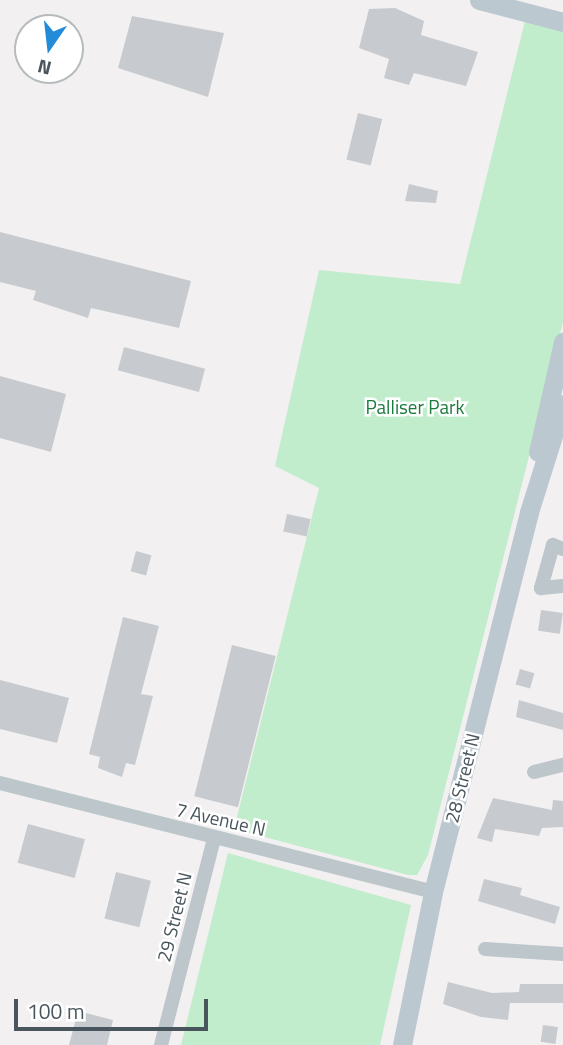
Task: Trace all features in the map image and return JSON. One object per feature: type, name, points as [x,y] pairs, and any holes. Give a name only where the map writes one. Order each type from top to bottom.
[{"type":"main road","points":[[479,0],[563,22]]},
{"type":"main road","name":"28 Street N","points":[[402,1045],[433,892],[529,512],[563,342]]},
{"type":"main road","name":"28 Street N","points":[[529,512],[563,404]]},
{"type":"street","points":[[563,549],[553,545],[541,588],[563,586]]},
{"type":"street","points":[[534,772],[563,765]]},
{"type":"street","name":"7 Avenue N","points":[[0,783],[433,892]]},
{"type":"street","name":"29 Street N","points":[[161,1045],[214,838]]},
{"type":"street","points":[[485,949],[563,954]]},
{"type":"green space","name":"Palliser Park","points":[[525,21],[563,31],[563,322],[428,855],[417,875],[408,875],[234,829],[319,488],[275,466],[319,270],[460,284]]},
{"type":"green space","points":[[228,853],[411,905],[380,1045],[181,1045]]},
{"type":"building","points":[[395,8],[424,21],[421,35],[478,52],[466,86],[414,73],[409,85],[384,78],[389,59],[359,48],[369,9]]},
{"type":"building","points":[[132,16],[224,33],[208,97],[118,68]]},
{"type":"building","points":[[358,113],[382,119],[371,166],[346,160]]},
{"type":"building","points":[[409,184],[438,191],[436,203],[405,201]]},
{"type":"building","points":[[0,232],[191,281],[179,328],[91,308],[88,318],[33,300],[36,291],[0,282]]},
{"type":"building","points":[[124,347],[205,369],[199,392],[118,370]]},
{"type":"building","points":[[0,376],[66,394],[51,452],[0,438]]},
{"type":"building","points":[[287,514],[310,519],[307,537],[283,532]]},
{"type":"building","points":[[136,551],[151,555],[146,575],[131,571]]},
{"type":"building","points":[[541,610],[563,613],[560,634],[538,631]]},
{"type":"building","points":[[123,617],[159,626],[141,694],[153,696],[135,765],[126,763],[122,777],[98,768],[100,757],[89,754]]},
{"type":"building","points":[[232,645],[276,656],[238,807],[194,796]]},
{"type":"building","points":[[520,669],[534,673],[530,689],[516,684]]},
{"type":"building","points":[[0,680],[69,698],[57,743],[0,729]]},
{"type":"building","points":[[519,700],[563,713],[563,730],[516,717]]},
{"type":"building","points":[[493,798],[552,810],[553,800],[563,801],[563,827],[542,828],[539,836],[495,829],[492,842],[477,838]]},
{"type":"building","points":[[28,824],[85,839],[75,878],[18,863]]},
{"type":"building","points":[[116,872],[151,881],[139,927],[104,919]]},
{"type":"building","points":[[484,879],[522,888],[520,895],[560,907],[555,924],[478,901]]},
{"type":"building","points":[[448,982],[492,993],[519,992],[520,984],[563,984],[563,1003],[510,1003],[508,1020],[481,1017],[443,1004]]},
{"type":"building","points":[[78,1011],[113,1020],[107,1045],[69,1045]]},
{"type":"building","points":[[543,1025],[558,1027],[555,1044],[541,1042]]}]
